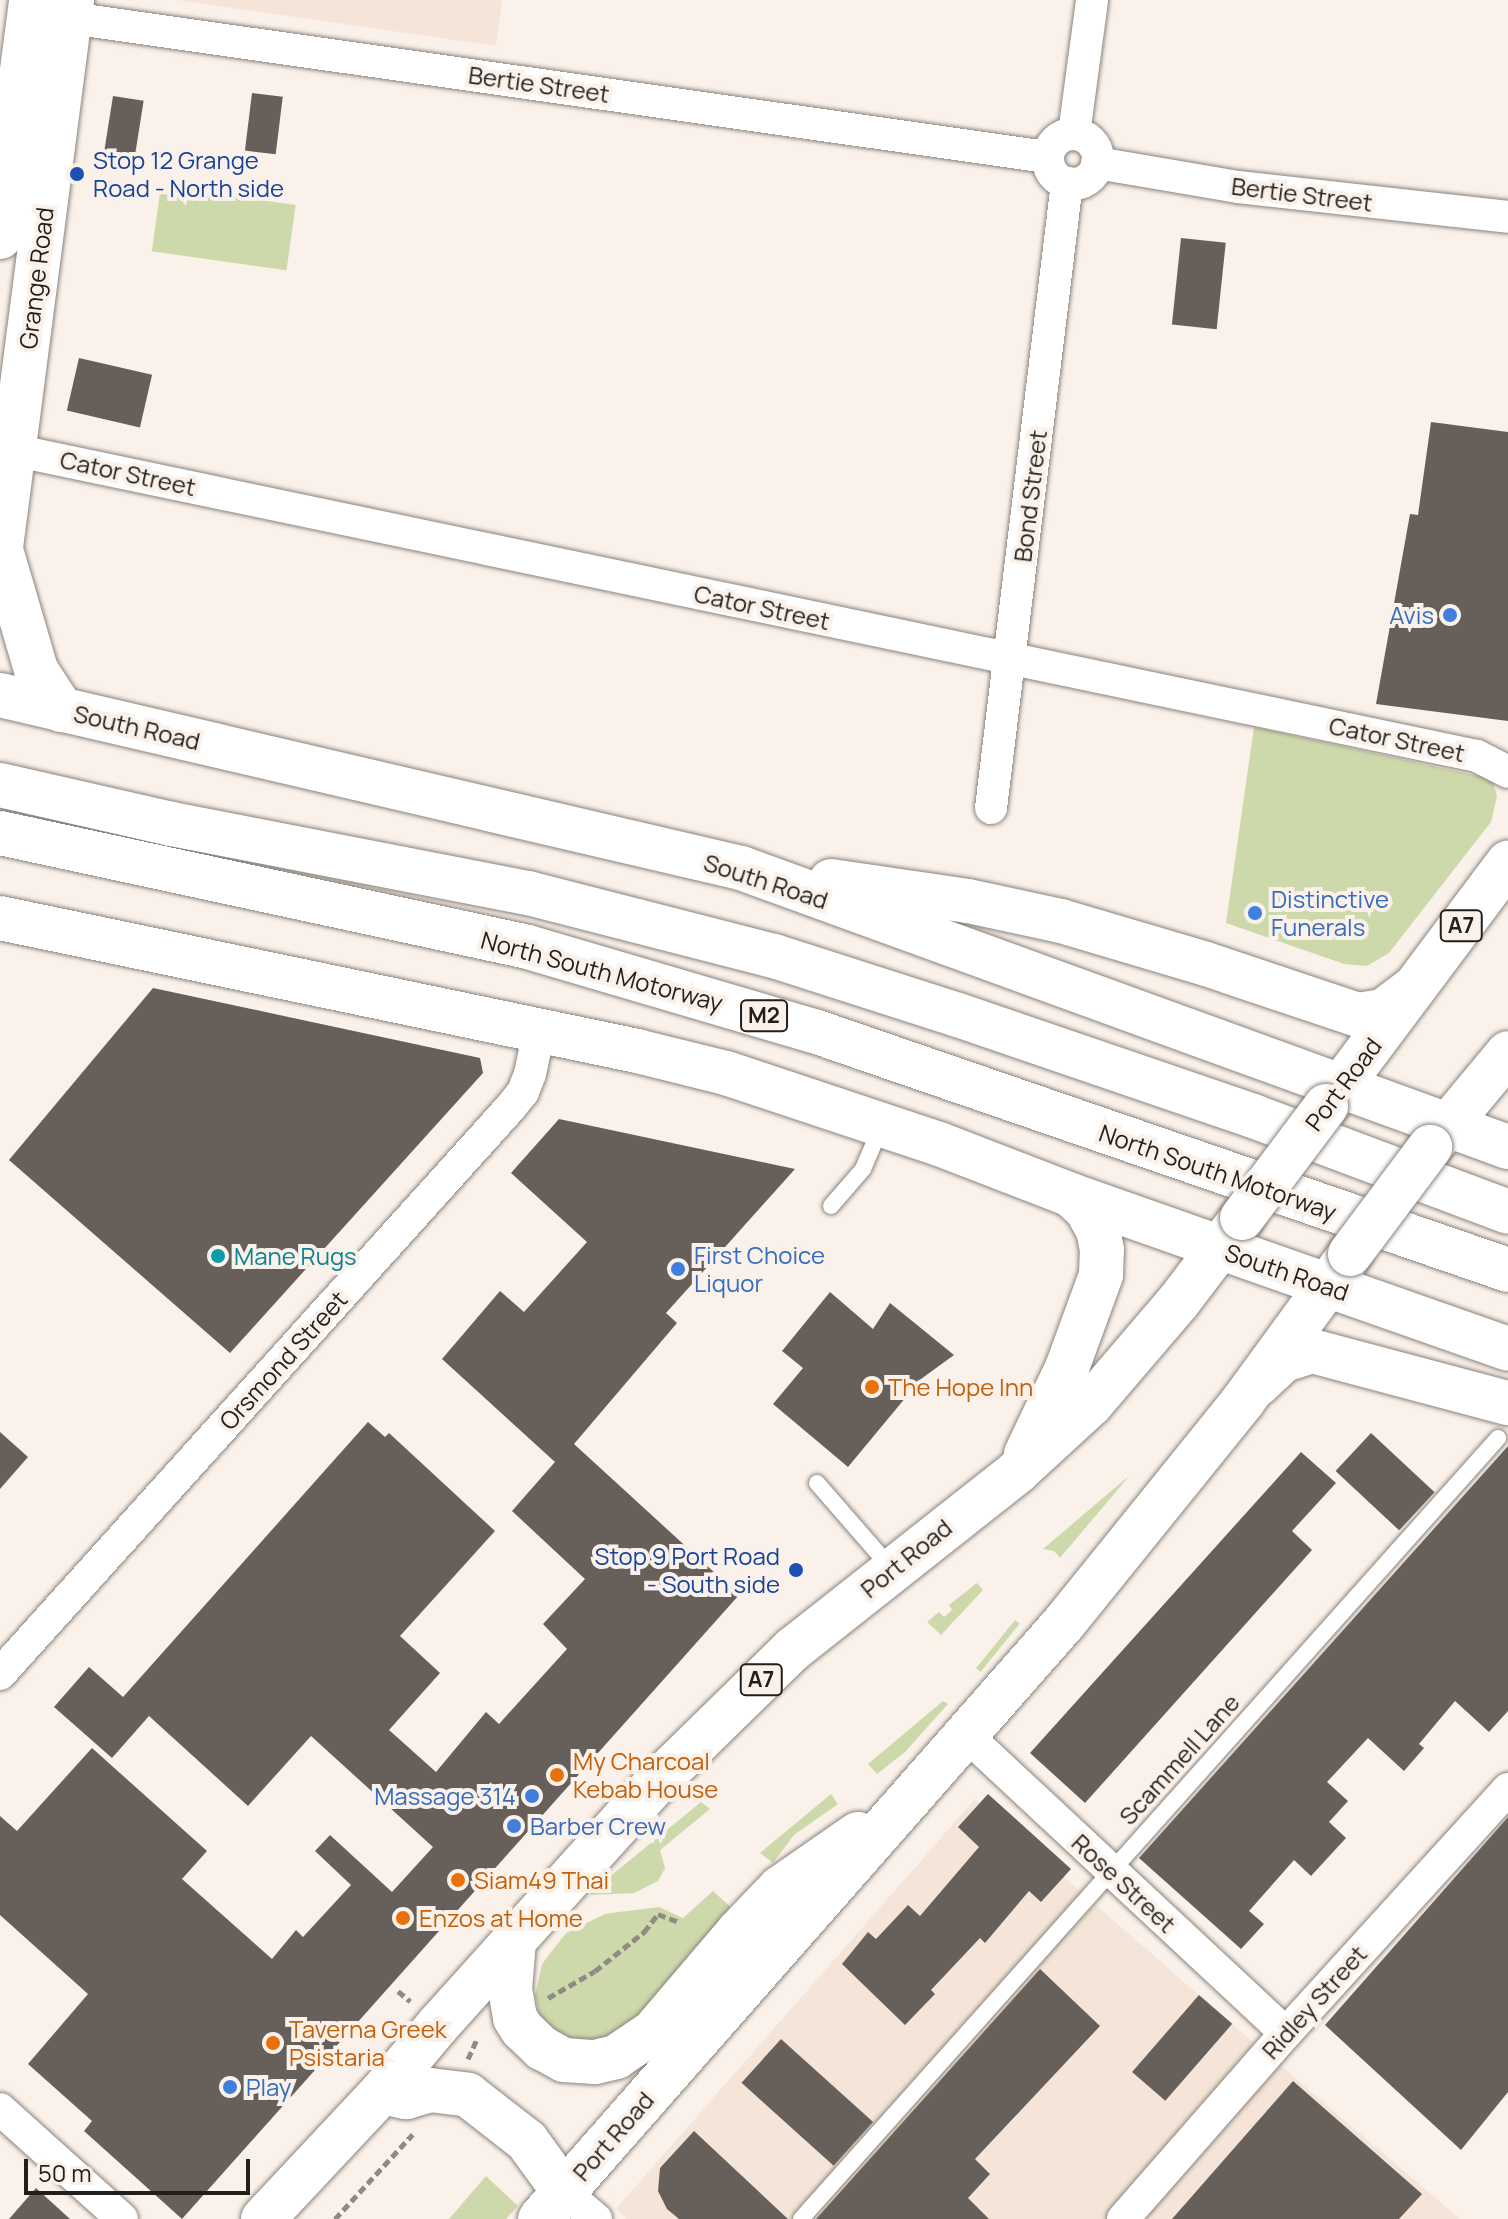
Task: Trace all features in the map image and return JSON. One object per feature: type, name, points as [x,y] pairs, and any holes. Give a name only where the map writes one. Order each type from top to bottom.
[{"type":"main road","name":"Grange Road","points":[[0,237],[51,8]]},
{"type":"main road","name":"Grange Road","points":[[0,553],[13,450],[51,8]]},
{"type":"main road","points":[[0,553],[36,670],[62,710]]},
{"type":"main road","name":"South Road","points":[[0,695],[741,868],[1438,1137],[1508,1147]]},
{"type":"main road","name":"M2","points":[[0,785],[172,824],[528,893],[774,956],[1253,1116],[1508,1212]]},
{"type":"main road","name":"North South Motorway","points":[[0,833],[528,947],[814,1031],[1508,1270]]},
{"type":"main road","name":"Port Road","points":[[263,2219],[382,2092],[657,1782],[738,1702],[803,1640],[1018,1471],[1091,1404],[1231,1233],[1508,863]]},
{"type":"main road","points":[[741,868],[968,901],[1061,921],[1206,964],[1358,1015],[1383,1011],[1414,988]]},
{"type":"main road","name":"South Road","points":[[0,918],[726,1073],[883,1124],[1071,1195],[1231,1233],[1339,1270],[1508,1349]]},
{"type":"main road","points":[[0,949],[107,941]]},
{"type":"main road","name":"Port Road","points":[[567,2210],[903,1803],[1064,1623],[1243,1401],[1438,1137],[1508,1053]]},
{"type":"main road","points":[[1018,1471],[1067,1368],[1101,1275],[1102,1250],[1098,1230],[1087,1210],[1071,1195]]},
{"type":"main road","points":[[1243,1401],[1284,1360],[1312,1351],[1503,1421]]},
{"type":"main road","points":[[514,1941],[510,1989],[515,2018],[522,2029],[542,2048],[564,2060],[595,2062],[616,2057],[645,2040],[660,2025],[738,1932],[780,1888],[903,1803]]},
{"type":"main road","points":[[382,2092],[406,2097],[430,2090],[468,2095],[527,2141],[567,2210]]},
{"type":"street","points":[[1074,134],[1092,0]]},
{"type":"street","name":"Bertie Street","points":[[51,8],[1047,157]]},
{"type":"street","points":[[1074,134],[1090,141],[1097,163],[1088,179],[1067,183],[1053,174],[1047,157],[1055,141],[1074,134]]},
{"type":"street","name":"Bertie Street","points":[[1097,163],[1238,187],[1508,217]]},
{"type":"street","name":"Bond Street","points":[[991,808],[1067,183]]},
{"type":"street","name":"Cator Street","points":[[13,450],[1477,756],[1508,772]]},
{"type":"street","name":"Orsmond Street","points":[[0,1674],[510,1108],[526,1083],[539,1031]]},
{"type":"street","name":"Rose Street","points":[[964,1733],[1286,2033]]},
{"type":"street","name":"Ridley Street","points":[[1123,2219],[1286,2033],[1508,1789]]},
{"type":"street","points":[[0,2109],[122,2219]]},
{"type":"lane","points":[[831,1206],[863,1169],[883,1124]]},
{"type":"lane","name":"Scammell Lane","points":[[801,2219],[1111,1871],[1503,1421]]},
{"type":"lane","points":[[817,1483],[892,1569]]},
{"type":"path","points":[[539,2003],[595,1971],[644,1932],[658,1914],[679,1922]]},
{"type":"path","points":[[398,1991],[410,2001]]},
{"type":"path","points":[[467,2059],[477,2039]]},
{"type":"path","points":[[335,2219],[420,2126]]},
{"type":"shaded area","points":[[177,0],[502,0],[496,46]]},
{"type":"shaded area","points":[[975,1799],[1460,2219],[626,2219],[616,2209]]},
{"type":"green space","points":[[161,186],[296,205],[286,270],[152,251]]},
{"type":"green space","points":[[1254,727],[1492,779],[1497,796],[1491,822],[1389,953],[1367,966],[1344,964],[1226,923]]},
{"type":"green space","points":[[1130,1475],[1060,1558],[1054,1551],[1043,1549]]},
{"type":"green space","points":[[977,1583],[983,1590],[941,1635],[927,1622],[939,1612],[944,1617],[952,1610],[949,1605]]},
{"type":"green space","points":[[1015,1620],[1020,1624],[981,1672],[976,1668]]},
{"type":"green space","points":[[943,1701],[948,1704],[905,1752],[877,1774],[868,1764]]},
{"type":"green space","points":[[831,1794],[838,1804],[794,1835],[773,1863],[760,1853]]},
{"type":"green space","points":[[701,1802],[710,1809],[660,1850],[665,1868],[658,1881],[634,1893],[591,1895],[591,1892]]},
{"type":"green space","points":[[713,1891],[734,1910],[649,2012],[613,2037],[589,2043],[557,2036],[540,2017],[535,1996],[542,1964],[566,1933],[605,1914],[619,1912],[659,1907],[683,1918]]},
{"type":"green space","points":[[486,2176],[518,2206],[506,2219],[449,2219]]},
{"type":"building","points":[[252,93],[283,97],[276,154],[245,151]]},
{"type":"building","points":[[113,96],[144,101],[135,157],[104,152]]},
{"type":"building","points":[[1181,238],[1226,243],[1217,329],[1172,325]]},
{"type":"building","points":[[79,358],[152,375],[140,427],[67,411]]},
{"type":"building","name":"Avis","points":[[1431,422],[1508,432],[1508,721],[1376,704],[1410,514],[1418,515]]},
{"type":"building","name":"Mane Rugs","points":[[153,988],[480,1058],[483,1073],[230,1353],[9,1160]]},
{"type":"building","points":[[559,1119],[795,1169],[666,1313],[677,1323],[574,1444],[739,1595],[182,2219],[84,2131],[92,2121],[28,2064],[88,1994],[0,1915],[0,1816],[17,1831],[92,1748],[207,1851],[182,1879],[272,1959],[296,1930],[303,1937],[351,1885],[315,1851],[330,1835],[392,1892],[433,1847],[311,1736],[248,1806],[149,1716],[112,1758],[54,1707],[89,1667],[123,1697],[368,1422],[385,1437],[389,1433],[495,1531],[400,1636],[440,1673],[389,1730],[436,1772],[486,1712],[499,1724],[567,1649],[543,1624],[585,1579],[512,1511],[555,1462],[442,1359],[500,1291],[524,1312],[587,1242],[511,1173]]},
{"type":"building","points":[[830,1292],[873,1329],[890,1303],[954,1355],[921,1379],[848,1467],[773,1404],[803,1368],[782,1351]]},
{"type":"building","points":[[0,1432],[28,1457],[0,1489]]},
{"type":"building","points":[[1371,1433],[1435,1492],[1399,1530],[1336,1471]]},
{"type":"building","points":[[1508,1446],[1508,1711],[1489,1732],[1455,1701],[1419,1744],[1424,1748],[1404,1771],[1368,1738],[1327,1782],[1348,1801],[1329,1822],[1346,1838],[1311,1876],[1294,1860],[1249,1911],[1264,1924],[1241,1949],[1139,1858]]},
{"type":"building","points":[[1301,1452],[1336,1483],[1292,1531],[1312,1550],[1085,1803],[1030,1753]]},
{"type":"building","points":[[988,1794],[1071,1869],[1041,1902],[1029,1891],[985,1943],[980,1938],[931,1990],[935,1994],[905,2025],[842,1964],[868,1932],[876,1939],[908,1905],[920,1916],[979,1847],[958,1827]]},
{"type":"building","points":[[1508,1817],[1508,2092],[1461,2150],[1325,2025]]},
{"type":"building","points":[[1040,1969],[1100,2026],[975,2159],[990,2174],[968,2198],[989,2219],[816,2219]]},
{"type":"building","points":[[1199,1995],[1232,2024],[1165,2101],[1132,2072]]},
{"type":"building","points":[[781,2039],[873,2122],[834,2166],[742,2083]]},
{"type":"building","points":[[1293,2081],[1422,2194],[1399,2219],[1172,2219]]},
{"type":"building","points":[[694,2131],[788,2219],[679,2219],[667,2209],[658,2191],[660,2168]]},
{"type":"building","points":[[36,2188],[70,2219],[9,2219]]},
{"type":"place","name":"Stop 12 Grange Road - North side","points":[[77,174]]},
{"type":"place","name":"Avis","points":[[1450,615]]},
{"type":"place","name":"Distinctive Funerals","points":[[1255,913]]},
{"type":"place","name":"Mane Rugs","points":[[218,1256]]},
{"type":"place","name":"First Choice Liquor","points":[[678,1269]]},
{"type":"place","name":"The Hope Inn","points":[[872,1387]]},
{"type":"place","name":"Stop 9 Port Road - South side","points":[[796,1570]]},
{"type":"place","name":"My Charcoal Kebab House","points":[[557,1775]]},
{"type":"place","name":"Massage 314","points":[[532,1796]]},
{"type":"place","name":"Barber Crew","points":[[514,1826]]},
{"type":"place","name":"Siam49 Thai","points":[[458,1880]]},
{"type":"place","name":"Enzos at Home","points":[[403,1918]]},
{"type":"place","name":"Taverna Greek Psistaria","points":[[273,2043]]},
{"type":"place","name":"Play","points":[[230,2087]]}]
